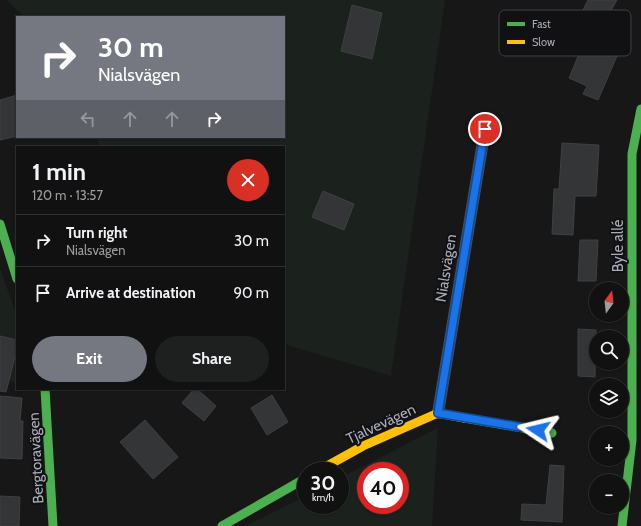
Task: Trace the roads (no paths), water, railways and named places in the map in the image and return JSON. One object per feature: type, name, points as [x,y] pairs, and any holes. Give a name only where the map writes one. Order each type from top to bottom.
[{"type":"street","name":"Byle allé","points":[[622,526],[632,440],[632,154],[641,109]]},
{"type":"street","points":[[0,224],[16,276]]},
{"type":"street","name":"Bergtoravägen","points":[[45,390],[53,526]]},
{"type":"street","name":"Tjalvevägen","points":[[334,462],[363,446],[438,413],[552,433]]},
{"type":"street","points":[[222,526],[297,483]]},
{"type":"lane","name":"Nialsvägen","points":[[438,413],[485,129]]}]
